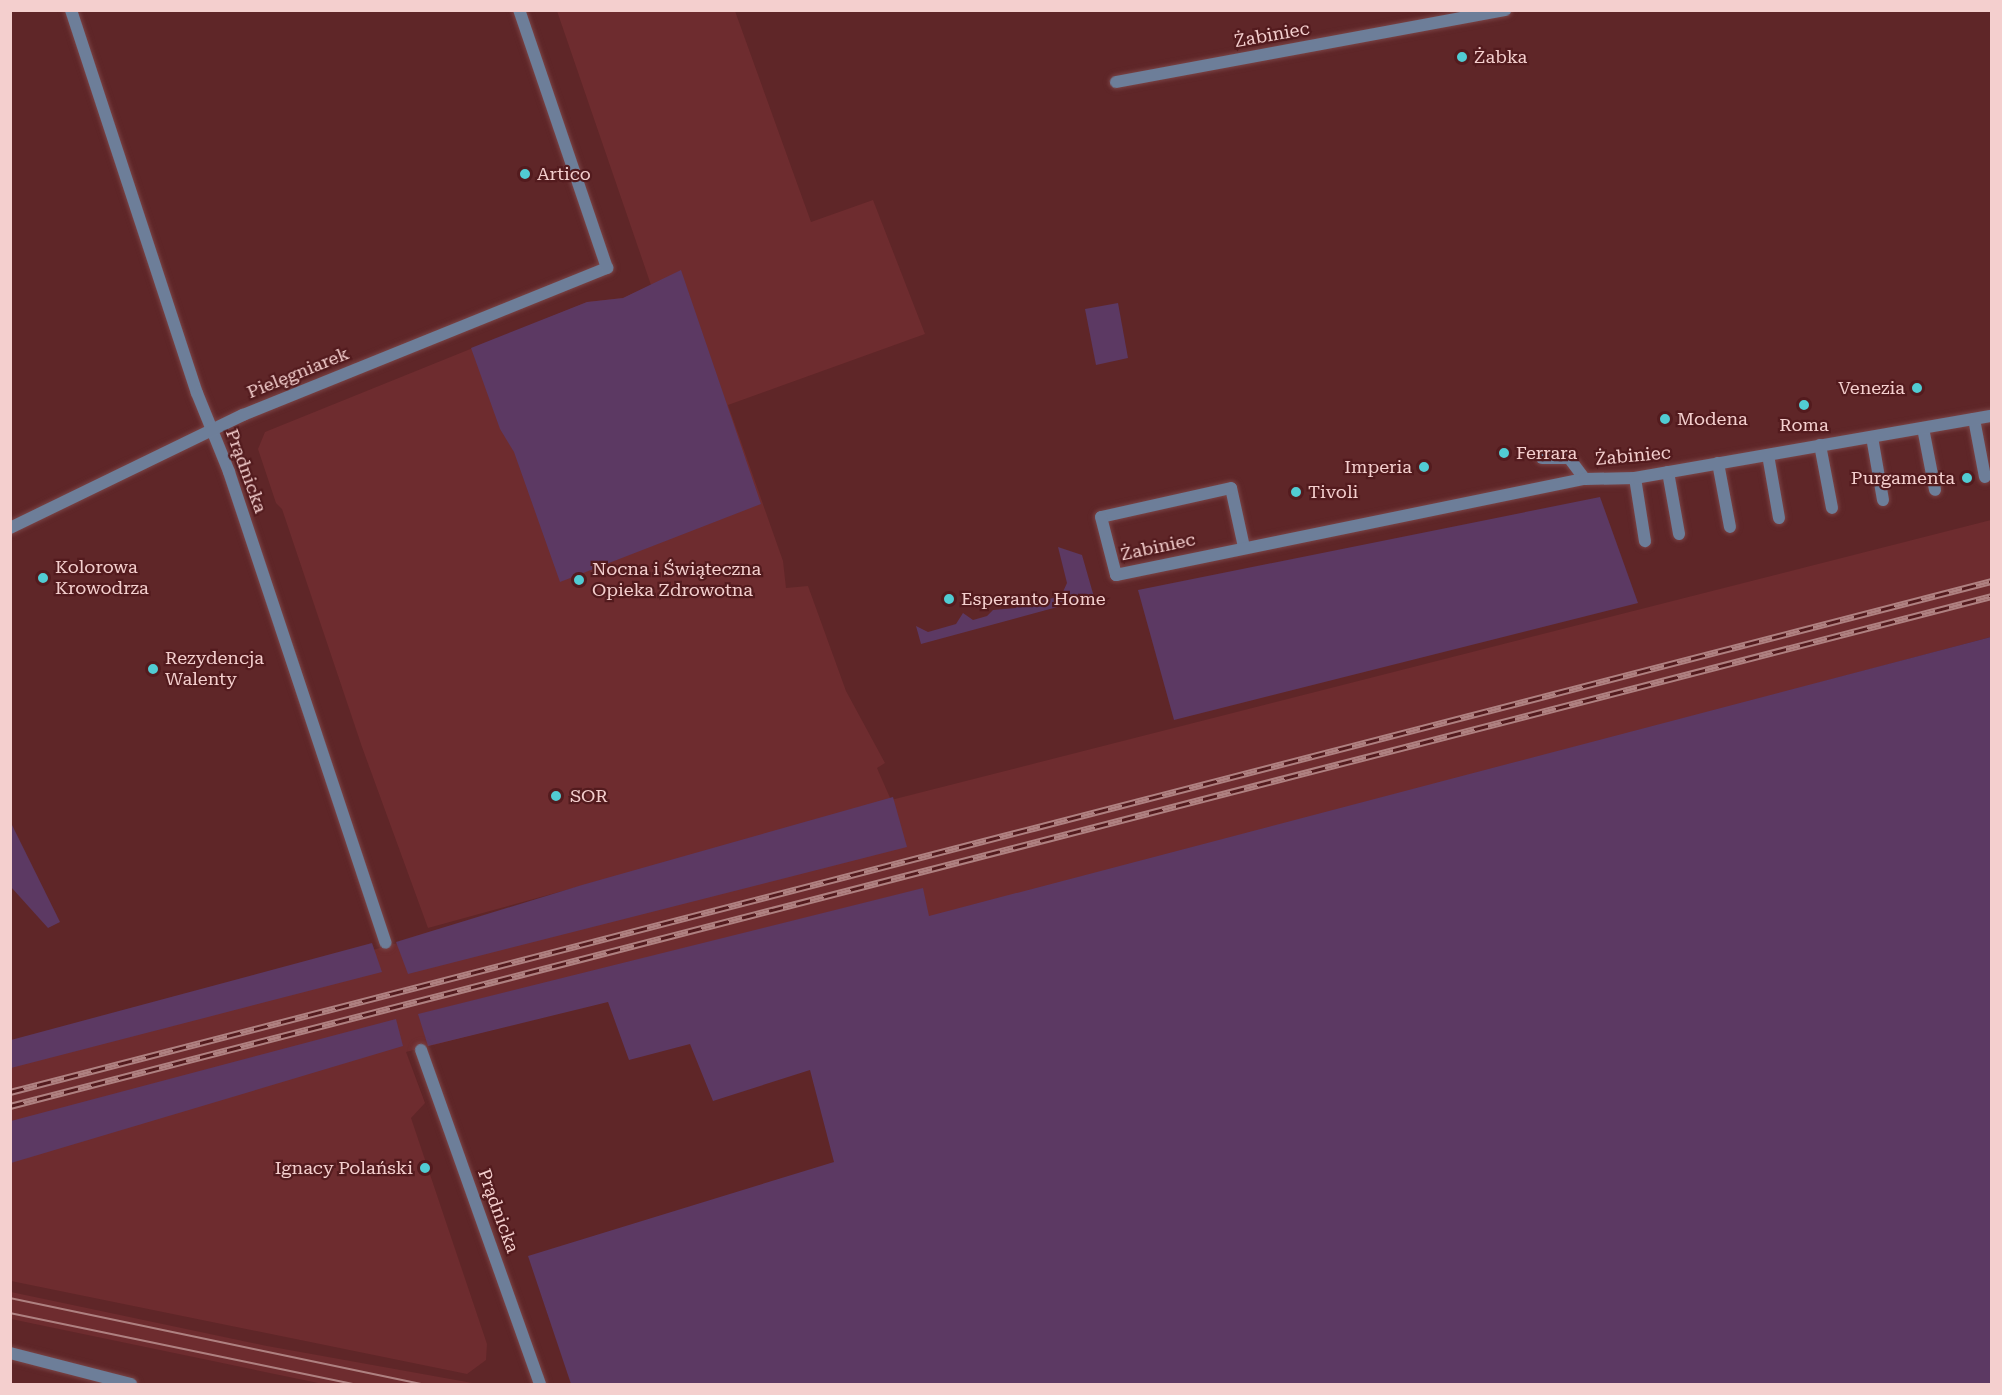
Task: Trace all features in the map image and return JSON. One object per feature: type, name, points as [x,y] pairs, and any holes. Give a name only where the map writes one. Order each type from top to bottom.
[{"type":"street","name":"Prądnicka","points":[[71,10],[386,944]]},
{"type":"street","name":"Pielęgniarek","points":[[10,528],[212,429],[607,268],[519,10]]},
{"type":"street","name":"Żabiniec","points":[[1116,82],[1505,10]]},
{"type":"street","name":"Żabiniec","points":[[1244,547],[1231,488],[1101,517],[1116,575],[1244,547],[1586,479],[1635,478],[1992,416]]},
{"type":"street","points":[[1974,419],[1985,477]]},
{"type":"street","points":[[1923,428],[1935,490]]},
{"type":"street","points":[[1872,437],[1883,500]]},
{"type":"street","points":[[1820,446],[1832,508]]},
{"type":"street","points":[[1768,454],[1779,518]]},
{"type":"street","points":[[1542,458],[1569,458],[1586,479]]},
{"type":"street","points":[[1718,463],[1730,527]]},
{"type":"street","points":[[1668,472],[1679,534]]},
{"type":"street","points":[[1635,478],[1645,542]]},
{"type":"street","name":"Prądnicka","points":[[421,1050],[540,1384]]},
{"type":"street","points":[[10,1353],[131,1384]]},
{"type":"shaded area","points":[[557,11],[735,11],[811,222],[873,200],[925,334],[728,405],[783,561],[786,588],[808,586],[846,691],[885,763],[877,768],[891,800],[1991,520],[1991,637],[1259,832],[406,1052],[425,1103],[411,1118],[487,1344],[486,1360],[467,1374],[11,1281],[11,1055],[832,817],[428,928],[362,747],[282,509],[276,503],[258,449],[265,432],[587,302],[623,298],[651,285]]},
{"type":"shaded area","points":[[681,270],[761,504],[560,582],[514,452],[500,429],[471,348],[587,302],[623,298]]},
{"type":"shaded area","points":[[1118,303],[1128,358],[1096,365],[1085,309]]},
{"type":"shaded area","points":[[1600,497],[1638,603],[1174,720],[1138,590]]},
{"type":"shaded area","points":[[1058,547],[1082,555],[1094,597],[921,644],[916,626],[928,632],[956,624],[963,613],[973,620],[987,616],[993,610],[1016,608],[1022,597],[1033,603],[1061,596],[1067,583]]},
{"type":"shaded area","points":[[1991,637],[1991,1384],[571,1384],[528,1256],[834,1162],[810,1070],[713,1101],[690,1044],[629,1060],[608,1002],[428,1046],[418,1014],[923,888],[929,916]]},
{"type":"shaded area","points":[[893,797],[907,847],[408,974],[396,942],[582,885]]},
{"type":"shaded area","points":[[11,823],[60,922],[48,928],[11,887]]},
{"type":"shaded area","points":[[372,943],[382,972],[11,1068],[11,1040]]},
{"type":"shaded area","points":[[396,1019],[403,1046],[11,1163],[11,1121]]},
{"type":"shaded area","points":[[11,1292],[267,1346],[478,1384],[323,1384],[11,1319]]},
{"type":"tram line","points":[[10,1298],[422,1384]]},
{"type":"tram line","points":[[10,1313],[353,1384]]},
{"type":"railway","points":[[10,1092],[1992,581]]},
{"type":"railway","points":[[10,1106],[1992,596]]},
{"type":"place","name":"Żabka","points":[[1462,57]]},
{"type":"place","name":"Artico","points":[[525,174]]},
{"type":"place","name":"Venezia","points":[[1917,388]]},
{"type":"place","name":"Roma","points":[[1804,405]]},
{"type":"place","name":"Modena","points":[[1665,419]]},
{"type":"place","name":"Ferrara","points":[[1504,453]]},
{"type":"place","name":"Imperia","points":[[1424,467]]},
{"type":"place","name":"Purgamenta","points":[[1967,478]]},
{"type":"place","name":"Tivoli","points":[[1296,492]]},
{"type":"place","name":"Kolorowa Krowodrza","points":[[43,578]]},
{"type":"place","name":"Nocna i Świąteczna Opieka Zdrowotna","points":[[579,580]]},
{"type":"place","name":"Esperanto Home","points":[[949,599]]},
{"type":"place","name":"Rezydencja Walenty","points":[[153,669]]},
{"type":"place","name":"SOR","points":[[556,796]]},
{"type":"place","name":"Ignacy Polański","points":[[425,1168]]}]
